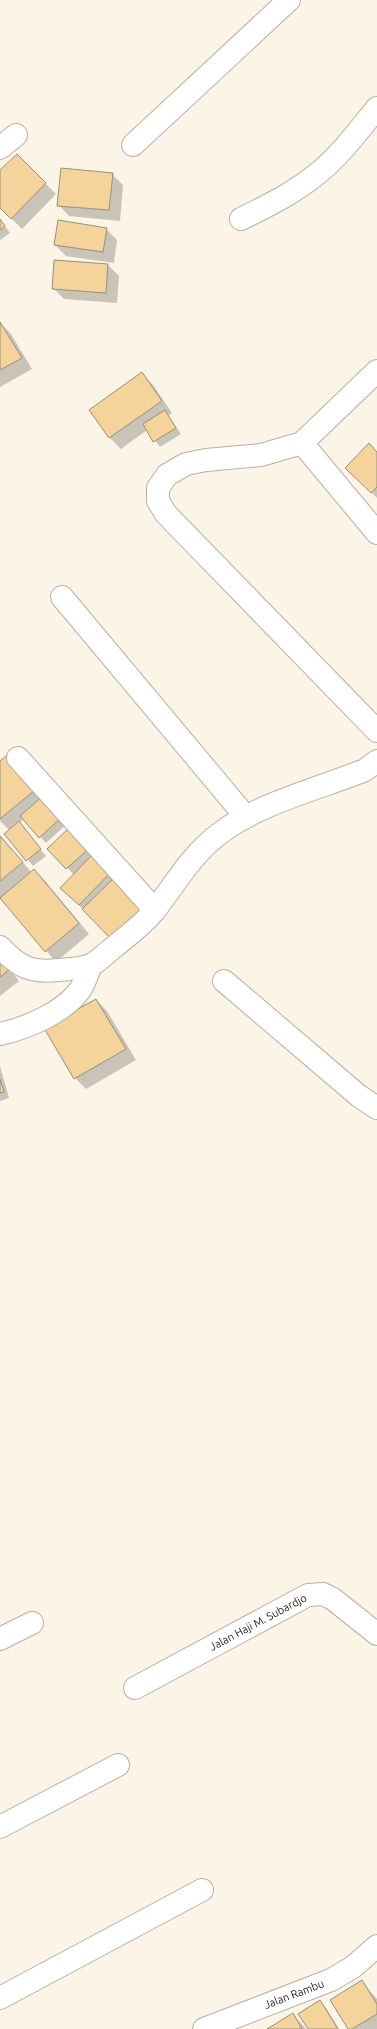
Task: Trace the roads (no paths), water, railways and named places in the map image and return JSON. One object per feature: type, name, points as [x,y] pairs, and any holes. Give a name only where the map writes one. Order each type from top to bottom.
[{"type":"street","points":[[133,145],[289,0]]},
{"type":"street","points":[[240,219],[290,194],[318,174],[337,156],[377,108]]},
{"type":"street","points":[[377,372],[302,443],[261,455],[206,460],[186,464],[168,475],[158,488],[158,501],[166,514],[377,731]]},
{"type":"street","points":[[302,443],[377,533]]},
{"type":"street","points":[[62,597],[246,817]]},
{"type":"street","points":[[18,758],[155,910]]},
{"type":"street","points":[[0,948],[12,960],[25,968],[42,972],[68,969],[91,964],[135,931],[155,910],[180,873],[200,849],[219,833],[246,817],[365,770],[377,761]]},
{"type":"street","points":[[0,1034],[44,1018],[68,1002],[81,989],[91,964]]},
{"type":"street","points":[[224,981],[359,1096],[377,1108]]},
{"type":"street","name":"Jalan Haji M. Subardjo","points":[[136,1688],[308,1595],[323,1594],[333,1599],[377,1634]]},
{"type":"street","points":[[0,1639],[32,1623]]},
{"type":"street","points":[[0,1827],[118,1764]]},
{"type":"street","points":[[0,1998],[202,1890]]},
{"type":"street","name":"Jalan Rambu","points":[[214,2027],[331,1980],[353,1967],[377,1946]]}]
